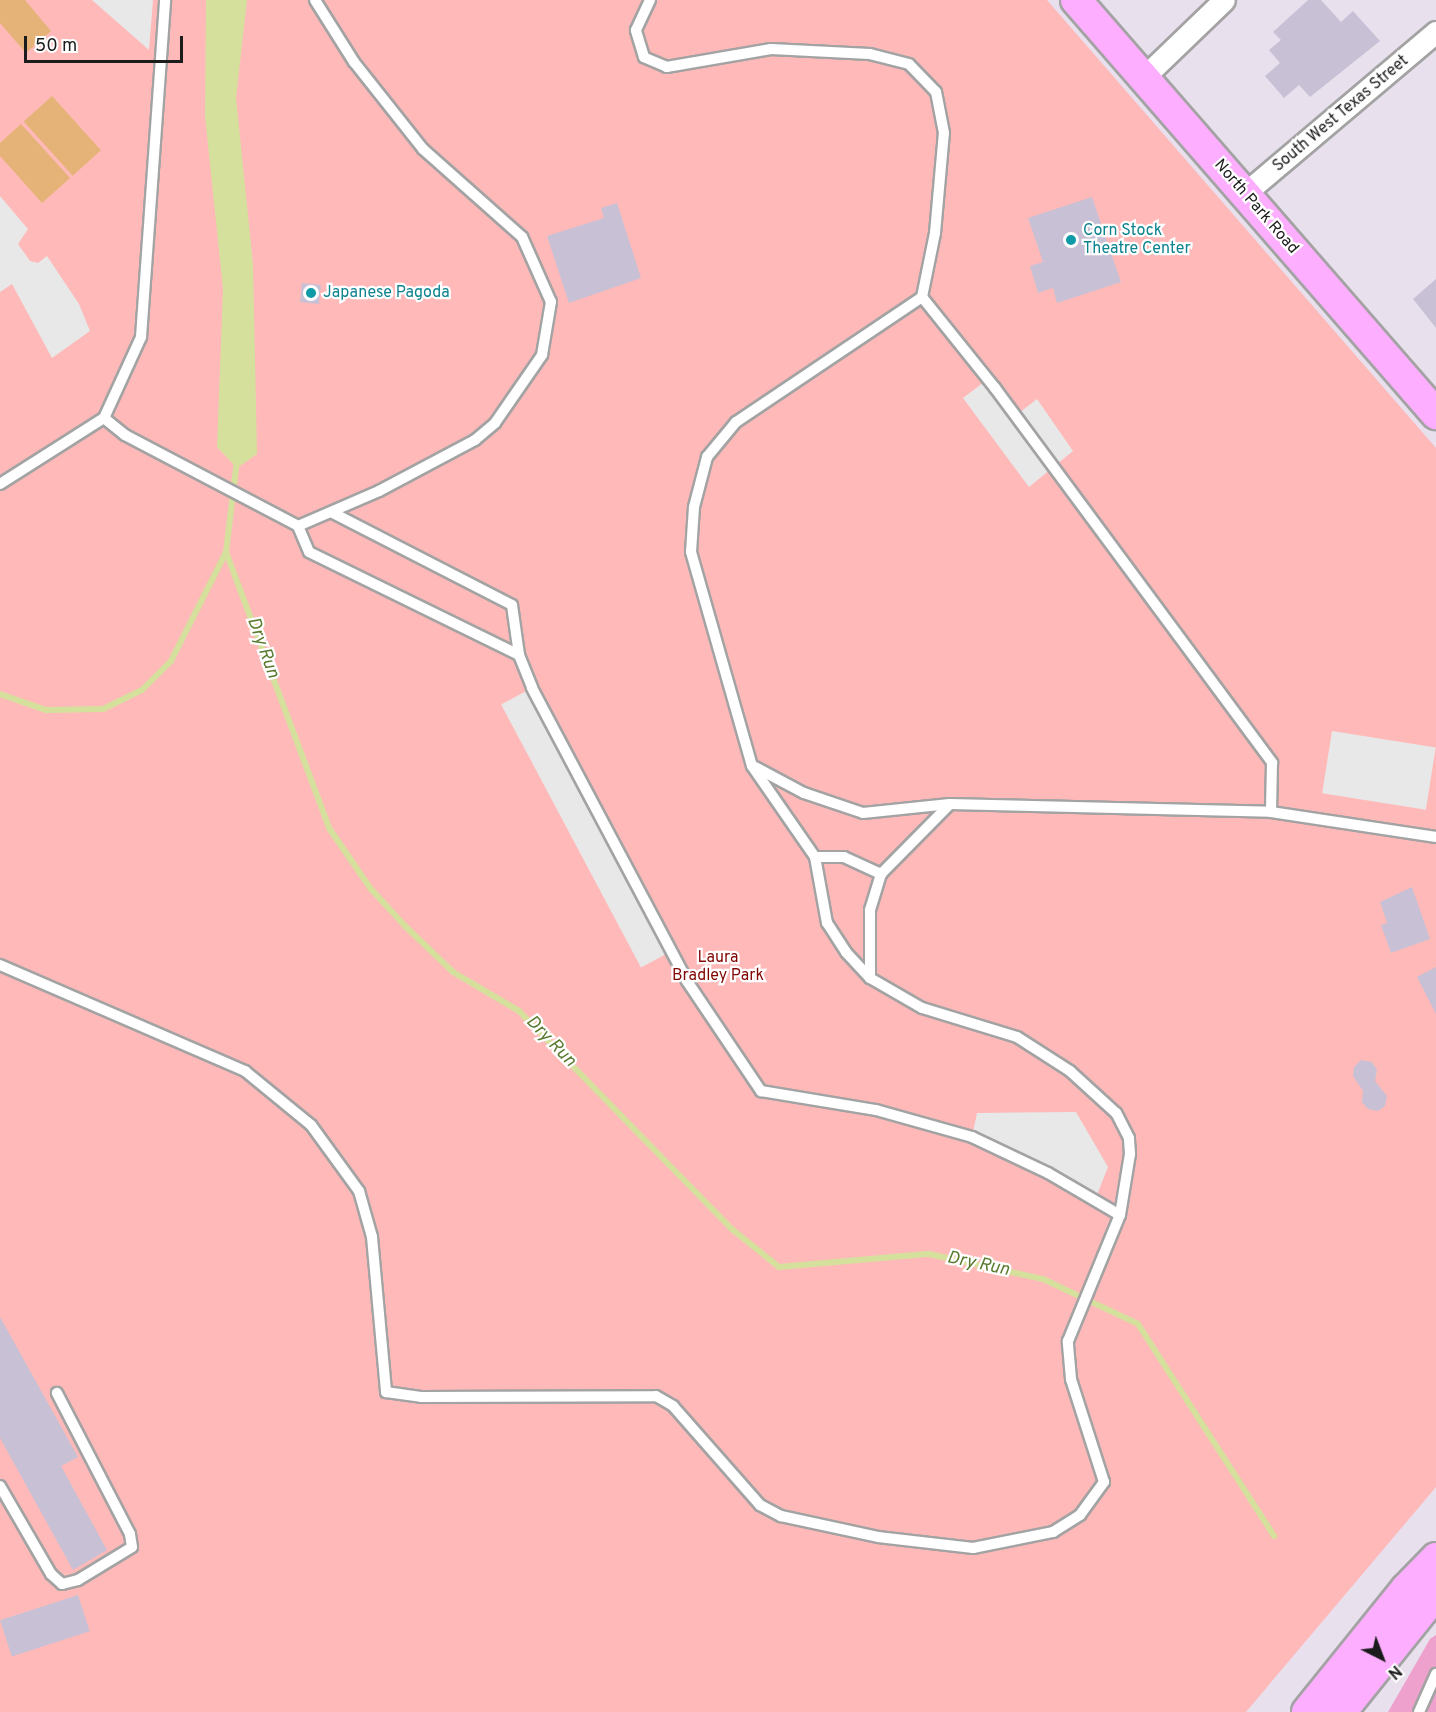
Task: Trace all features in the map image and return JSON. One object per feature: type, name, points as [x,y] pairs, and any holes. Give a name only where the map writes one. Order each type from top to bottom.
[{"type":"street","name":"North Park Road","points":[[1077,0],[1436,414]]},
{"type":"street","points":[[1143,78],[1224,0]]},
{"type":"street","name":"South West Texas Street","points":[[1244,194],[1436,32]]},
{"type":"street","points":[[1307,1712],[1406,1589],[1436,1558]]},
{"type":"street","points":[[1341,1712],[1428,1608]]},
{"type":"lane","points":[[0,484],[104,418],[141,337],[165,0]]},
{"type":"lane","points":[[298,526],[333,513],[475,440],[495,423],[542,355],[551,302],[522,237],[423,149],[354,62],[315,0]]},
{"type":"lane","points":[[0,965],[245,1071],[311,1125],[359,1191],[372,1237],[386,1392],[421,1397],[656,1396],[673,1406],[760,1505],[781,1516],[878,1537],[973,1548],[1053,1532],[1080,1515],[1104,1482],[1071,1379],[1068,1341],[1120,1215],[1130,1154],[1128,1138],[1116,1113],[1070,1071],[1017,1037],[922,1008],[870,978],[826,923],[815,857],[752,766],[691,552],[694,507],[706,457],[736,423],[922,297],[935,232],[944,133],[936,92],[909,64],[870,54],[771,49],[667,67],[645,57],[636,30],[651,0]]},
{"type":"lane","points":[[922,297],[991,383],[1272,763],[1271,812]]},
{"type":"lane","points":[[104,418],[125,435],[259,508],[298,526],[309,552],[519,655]]},
{"type":"lane","points":[[333,513],[512,605],[519,655],[532,688],[687,981],[761,1091],[876,1110],[972,1137],[1048,1173],[1120,1215]]},
{"type":"lane","points":[[752,766],[804,794],[863,813],[950,804],[1271,812],[1436,837]]},
{"type":"lane","points":[[870,978],[870,910],[881,874],[950,804]]},
{"type":"lane","points":[[815,857],[844,857],[881,874]]},
{"type":"lane","points":[[0,1486],[51,1575],[62,1584],[78,1580],[132,1547],[130,1534],[57,1393]]},
{"type":"lane","points":[[1419,1712],[1436,1674]]},
{"type":"shaded area","points":[[0,0],[25,0],[51,31],[26,53],[0,23]]},
{"type":"shaded area","points":[[92,0],[153,0],[149,50]]},
{"type":"shaded area","points":[[206,0],[247,0],[236,98],[253,264],[257,454],[237,468],[217,447],[223,289],[205,116]]},
{"type":"shaded area","points":[[52,96],[101,150],[73,176],[24,121]]},
{"type":"shaded area","points":[[21,124],[70,178],[42,203],[0,156],[0,143]]},
{"type":"shaded area","points":[[0,196],[28,229],[18,244],[30,261],[38,263],[47,256],[79,304],[90,331],[52,358],[12,284],[0,292]]},
{"type":"shaded area","points":[[988,379],[1015,416],[1037,399],[1073,451],[1029,487],[963,398]]},
{"type":"shaded area","points":[[532,688],[672,951],[641,968],[501,704]]},
{"type":"shaded area","points":[[1332,731],[1436,747],[1426,810],[1322,793]]},
{"type":"shaded area","points":[[1076,1112],[1108,1167],[1095,1200],[972,1137],[977,1113]]},
{"type":"shaded area","points":[[1436,1635],[1436,1712],[1388,1712],[1430,1639]]},
{"type":"green space","name":"Laura Bradley Park","points":[[0,0],[1047,0],[1436,448],[1436,1487],[1246,1712],[0,1712]]},
{"type":"building","points":[[1308,0],[1321,0],[1341,22],[1353,11],[1380,41],[1310,97],[1299,85],[1284,98],[1265,76],[1280,63],[1269,50],[1281,40],[1273,32]]},
{"type":"building","name":"Corn Stock Theatre Center","points":[[1092,197],[1121,282],[1057,303],[1053,288],[1038,293],[1030,266],[1043,262],[1028,218]]},
{"type":"building","points":[[617,203],[641,278],[569,303],[547,236],[604,218],[601,208]]},
{"type":"building","points":[[1436,279],[1436,328],[1413,299]]},
{"type":"building","name":"Japanese Pagoda","points":[[302,283],[321,285],[319,304],[300,302]]},
{"type":"building","points":[[1412,887],[1430,939],[1391,953],[1381,925],[1387,923],[1380,902]]},
{"type":"building","points":[[1436,967],[1436,1014],[1417,977]]},
{"type":"building","points":[[1361,1060],[1372,1062],[1377,1070],[1375,1081],[1387,1096],[1385,1106],[1378,1111],[1368,1109],[1362,1102],[1363,1091],[1353,1076],[1354,1067]]},
{"type":"building","points":[[0,1317],[78,1457],[61,1466],[107,1550],[73,1570],[0,1438]]},
{"type":"building","points":[[78,1595],[90,1631],[12,1656],[0,1620]]},
{"type":"waterway","name":"Dry Run","points":[[237,460],[226,552],[329,828],[371,889],[405,926],[453,972],[519,1011],[733,1230],[779,1267],[929,1254],[1043,1279],[1138,1324],[1274,1536]]},
{"type":"waterway","points":[[0,694],[46,710],[103,709],[142,690],[171,661],[226,552]]},
{"type":"place","name":"Corn Stock Theatre Center","points":[[1071,240]]},
{"type":"place","name":"Japanese Pagoda","points":[[311,293]]}]
